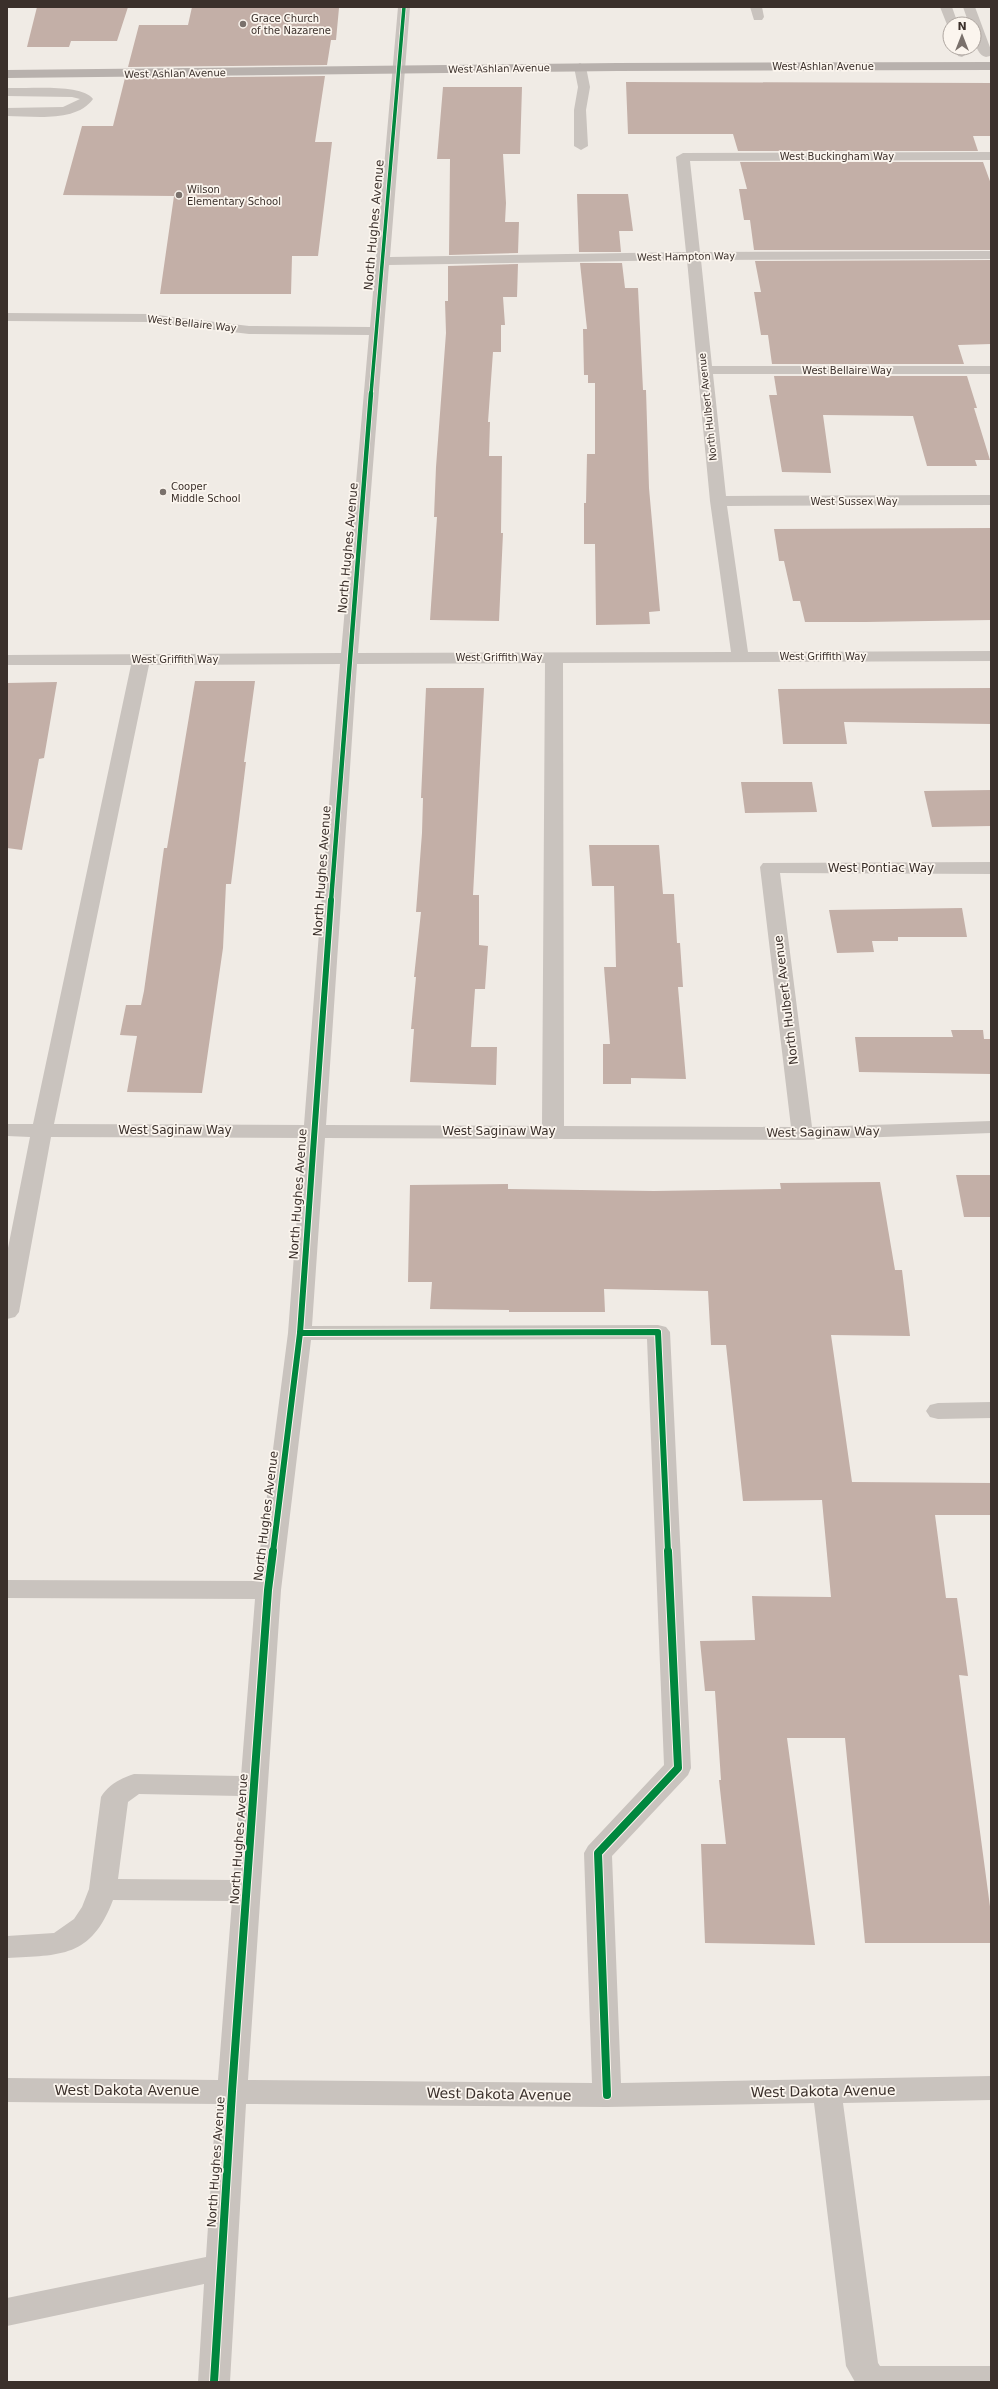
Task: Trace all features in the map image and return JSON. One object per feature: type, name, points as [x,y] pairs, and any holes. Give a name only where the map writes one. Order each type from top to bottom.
[{"type":"main road","points":[[569,55],[742,54]]},
{"type":"main road","points":[[384,57],[416,56]]},
{"type":"main road","name":"West Ashlan Avenue","points":[[96,60],[233,59]]},
{"type":"main road","points":[[7,67],[52,67],[170,60]]},
{"type":"main road","name":"West Ashlan Avenue","points":[[7,74],[580,67],[991,66]]},
{"type":"street","name":"North Hughes Avenue","points":[[214,2382],[232,2090],[268,1590],[300,1334],[349,658],[378,330],[381,261],[404,7]]},
{"type":"street","points":[[969,7],[989,54]]},
{"type":"street","points":[[580,67],[584,87],[580,110],[581,146]]},
{"type":"street","points":[[72,93],[83,88],[86,74]]},
{"type":"street","points":[[7,92],[72,93],[83,95],[86,99],[85,103],[73,110],[52,112],[7,112]]},
{"type":"street","name":"West Buckingham Way","points":[[683,157],[991,156]]},
{"type":"street","name":"North Hulbert Avenue","points":[[683,157],[703,370],[718,501],[740,657]]},
{"type":"street","name":"West Hampton Way","points":[[381,261],[693,256],[991,255]]},
{"type":"street","name":"West Bellaire Way","points":[[7,317],[149,318],[249,330],[378,330]]},
{"type":"street","name":"West Bellaire Way","points":[[703,370],[991,370]]},
{"type":"street","name":"West Sussex Way","points":[[718,501],[991,500]]},
{"type":"street","name":"West Griffith Way","points":[[7,660],[991,656]]},
{"type":"street","points":[[553,1132],[554,657]]},
{"type":"street","points":[[7,1312],[42,1130],[141,660]]},
{"type":"street","name":"North Hulbert Avenue","points":[[770,867],[802,1134]]},
{"type":"street","name":"West Pontiac Way","points":[[770,867],[991,868]]},
{"type":"street","name":"West Saginaw Way","points":[[7,1130],[314,1130],[802,1134],[991,1127]]},
{"type":"street","points":[[300,1334],[658,1332],[678,1768],[598,1853],[607,2095]]},
{"type":"street","points":[[938,1411],[991,1410]]},
{"type":"street","points":[[7,1589],[268,1590]]},
{"type":"street","points":[[7,1947],[60,1944],[84,1927],[95,1910],[104,1889],[115,1797],[134,1784],[254,1786]]},
{"type":"street","points":[[104,1889],[246,1890]]},
{"type":"street","name":"West Dakota Avenue","points":[[7,2090],[232,2090],[607,2095],[991,2088]]},
{"type":"street","points":[[827,2091],[862,2366],[870,2380],[991,2380]]},
{"type":"street","points":[[7,2312],[221,2267]]},
{"type":"building","points":[[37,7],[128,7],[117,41],[71,41],[69,47],[27,47]]},
{"type":"building","points":[[192,7],[339,8],[336,40],[331,40],[327,65],[128,67],[139,25],[188,25]]},
{"type":"building","points":[[325,76],[315,142],[332,142],[318,256],[292,256],[291,294],[160,294],[174,196],[63,195],[82,126],[113,126],[125,78]]},
{"type":"building","points":[[626,82],[991,83],[991,136],[973,136],[978,151],[738,151],[733,134],[628,134]]},
{"type":"building","points":[[443,87],[522,87],[520,154],[503,154],[506,203],[505,222],[519,222],[518,253],[449,255],[450,159],[437,159]]},
{"type":"building","points":[[740,162],[983,162],[991,184],[991,250],[754,250],[750,220],[744,220],[739,189],[747,189]]},
{"type":"building","points":[[577,194],[628,194],[633,231],[619,231],[621,252],[579,252]]},
{"type":"building","points":[[991,260],[991,344],[958,345],[964,364],[772,364],[768,335],[761,335],[754,292],[761,292],[755,261]]},
{"type":"building","points":[[580,263],[622,263],[625,288],[638,288],[643,390],[646,390],[649,488],[660,611],[649,612],[650,624],[596,625],[595,544],[584,544],[584,503],[586,503],[587,454],[595,454],[595,383],[588,383],[588,375],[584,375],[583,329],[587,329]]},
{"type":"building","points":[[518,264],[517,297],[503,297],[505,325],[501,325],[501,352],[493,352],[488,422],[490,422],[489,456],[502,456],[501,533],[503,533],[499,621],[430,620],[437,517],[434,517],[436,467],[446,333],[445,301],[448,301],[448,266]]},
{"type":"building","points":[[774,376],[967,376],[977,408],[974,408],[990,460],[975,460],[977,466],[927,466],[913,416],[823,415],[831,473],[782,472],[769,395],[777,395]]},
{"type":"building","points":[[991,528],[991,620],[866,622],[805,622],[800,601],[793,601],[784,561],[779,561],[774,529]]},
{"type":"building","points":[[195,681],[255,681],[244,762],[246,762],[231,884],[226,884],[223,948],[202,1093],[127,1092],[137,1036],[120,1035],[126,1005],[141,1005],[144,991],[164,848],[167,848]]},
{"type":"building","points":[[57,682],[44,758],[39,759],[22,850],[7,848],[7,683]]},
{"type":"building","points":[[426,688],[484,688],[473,895],[479,895],[479,945],[488,946],[485,989],[475,989],[471,1047],[497,1047],[496,1085],[410,1082],[414,1029],[411,1029],[416,977],[414,977],[421,912],[416,912],[422,833],[423,798],[421,798]]},
{"type":"building","points":[[991,688],[991,724],[844,722],[847,744],[783,744],[778,689]]},
{"type":"building","points":[[741,782],[812,782],[817,812],[745,813]]},
{"type":"building","points":[[991,790],[991,826],[932,827],[924,791]]},
{"type":"building","points":[[589,845],[659,845],[663,894],[674,894],[677,943],[680,943],[683,987],[678,987],[686,1079],[631,1078],[631,1084],[603,1084],[603,1044],[610,1044],[604,967],[616,967],[614,886],[592,886]]},
{"type":"building","points":[[962,908],[967,937],[898,937],[898,941],[872,941],[874,952],[837,953],[829,910]]},
{"type":"building","points":[[951,1030],[983,1030],[984,1039],[991,1039],[991,1074],[859,1072],[855,1037],[953,1037]]},
{"type":"building","points":[[956,1175],[991,1175],[991,1217],[964,1217]]},
{"type":"building","points":[[880,1182],[895,1270],[902,1270],[910,1336],[831,1335],[852,1482],[991,1483],[991,1515],[935,1515],[946,1598],[957,1598],[968,1676],[959,1675],[991,1914],[991,1943],[865,1943],[845,1738],[787,1738],[815,1945],[705,1943],[701,1844],[726,1844],[719,1780],[721,1780],[715,1691],[705,1691],[700,1641],[755,1640],[752,1596],[831,1597],[822,1500],[743,1501],[726,1345],[711,1345],[708,1291],[604,1289],[605,1312],[509,1312],[509,1310],[430,1309],[432,1282],[408,1282],[410,1185],[508,1184],[508,1189],[654,1191],[781,1189],[780,1183]]},
{"type":"cycle path","points":[[214,2382],[232,2091],[268,1590],[300,1333],[349,658],[404,7]]},
{"type":"cycle path","points":[[300,1333],[658,1332],[678,1768],[598,1853],[607,2095]]},
{"type":"place","name":"Grace Church of the Nazarene","points":[[243,24]]},
{"type":"place","name":"Wilson Elementary School","points":[[179,195]]},
{"type":"place","name":"Cooper Middle School","points":[[163,492]]}]
